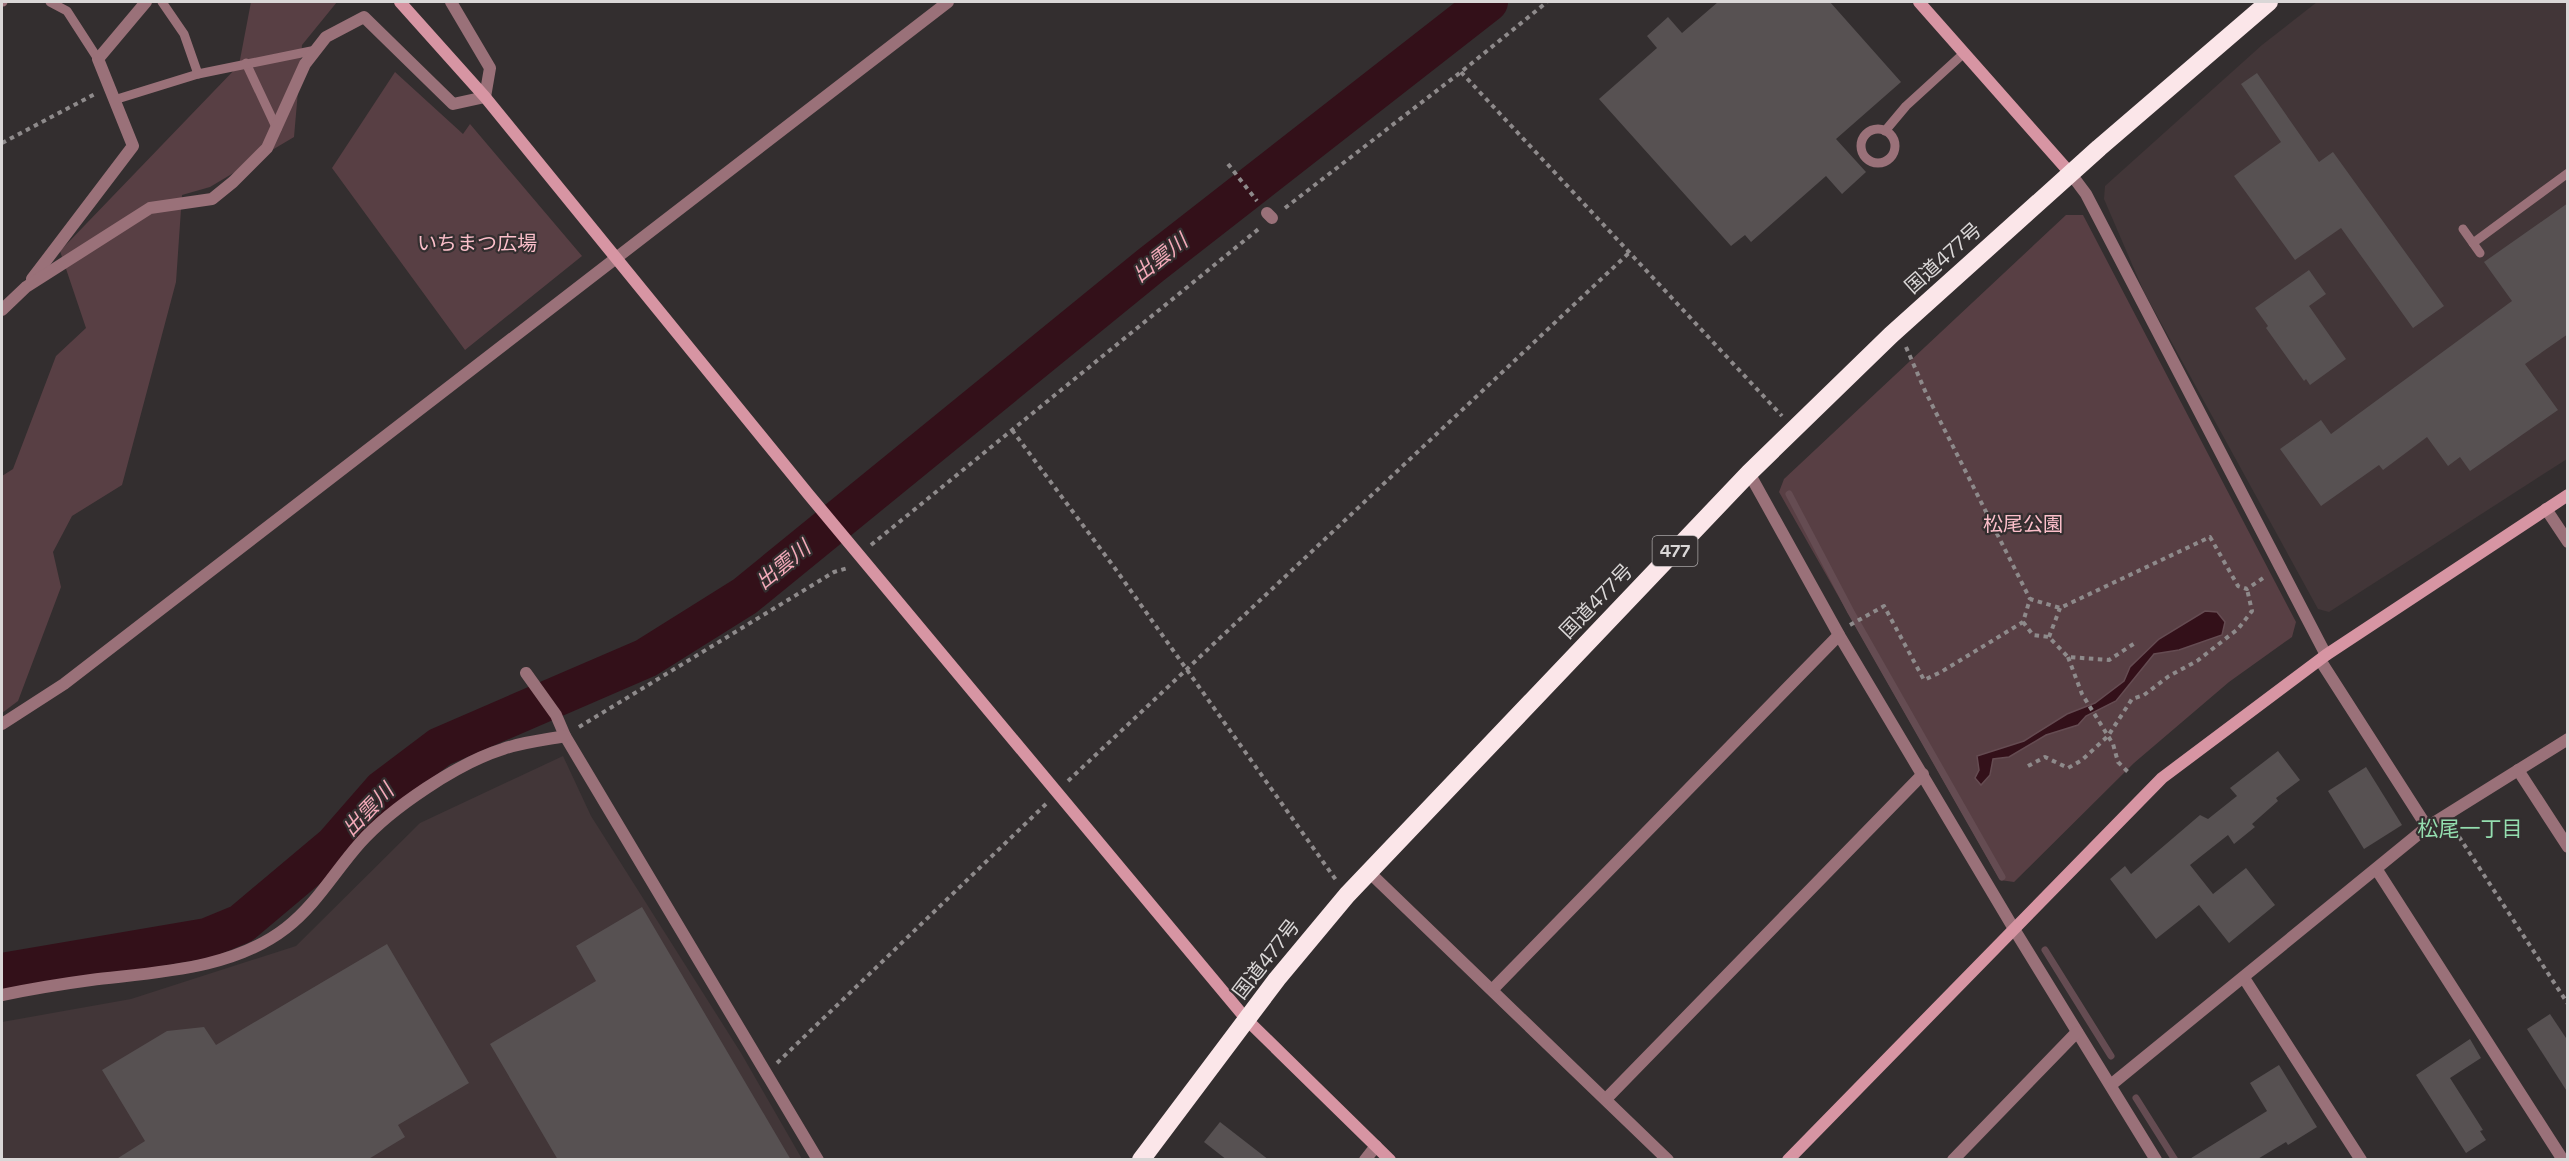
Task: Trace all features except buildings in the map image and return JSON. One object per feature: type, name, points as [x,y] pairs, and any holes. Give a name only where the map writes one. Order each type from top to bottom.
[{"type":"highway","name":"国道477号","points":[[1141,1160],[1247,1020],[1347,894],[1749,473],[1891,335],[2227,35],[2269,2]]},
{"type":"street","points":[[2,310],[26,287],[133,146],[98,59],[146,2]]},
{"type":"street","points":[[400,2],[485,97],[809,495],[1247,1020],[1390,1160]]},
{"type":"street","points":[[451,2],[490,68],[485,97]]},
{"type":"street","points":[[2,724],[73,677],[948,2]]},
{"type":"street","points":[[1919,2],[2071,174],[2086,194],[2323,657],[2427,827]]},
{"type":"street","points":[[26,287],[150,208],[212,199],[233,182],[267,148],[304,64],[326,37],[364,17],[453,104],[485,97]]},
{"type":"street","points":[[1749,473],[1839,635],[2014,929],[2112,1084],[2156,1160]]},
{"type":"street","points":[[1788,1160],[2162,778],[2323,657],[2568,495]]},
{"type":"street","points":[[2546,509],[2568,542]]},
{"type":"street","points":[[1493,989],[1839,635]]},
{"type":"street","points":[[526,673],[556,715],[565,736],[818,1160]]},
{"type":"street","points":[[2,995],[65,983],[188,968],[250,949],[286,928],[322,892],[361,842],[399,809],[445,778],[502,749],[565,736]]},
{"type":"street","points":[[2112,1084],[2427,827],[2568,739]]},
{"type":"street","points":[[2518,770],[2568,847]]},
{"type":"street","points":[[1606,1099],[1923,774]]},
{"type":"street","points":[[2377,870],[2563,1160]]},
{"type":"street","points":[[1370,872],[1668,1160]]},
{"type":"street","points":[[2244,978],[2361,1160]]},
{"type":"street","points":[[1953,1160],[2077,1032]]},
{"type":"street","points":[[1365,1160],[1376,1146]]},
{"type":"lane","points":[[50,2],[68,11],[98,59]]},
{"type":"lane","points":[[162,2],[184,34],[198,74]]},
{"type":"lane","points":[[114,100],[198,74],[316,50]]},
{"type":"lane","points":[[1885,131],[1906,106],[1963,54]]},
{"type":"lane","points":[[246,63],[276,129]]},
{"type":"lane","points":[[2473,243],[2568,173]]},
{"type":"lane","points":[[2463,229],[2480,253]]},
{"type":"path","points":[[565,736],[861,557],[1270,216],[1461,72],[1547,2]]},
{"type":"path","points":[[1461,72],[1631,251],[1793,428]]},
{"type":"path","points":[[2,143],[109,87]]},
{"type":"path","points":[[1228,164],[1270,216]]},
{"type":"path","points":[[766,1074],[1186,669],[1631,251]]},
{"type":"path","points":[[1851,624],[1884,606],[1924,680],[2023,622],[2030,599],[1926,393],[1906,346]]},
{"type":"path","points":[[1012,430],[1347,894]]},
{"type":"path","points":[[2030,599],[2061,608],[2210,537],[2238,586],[2247,589]]},
{"type":"path","points":[[2247,589],[2279,568]]},
{"type":"path","points":[[2028,766],[2045,758],[2068,768],[2082,760],[2108,736],[2132,699],[2144,695],[2169,676],[2197,661],[2238,629],[2252,611],[2247,589]]},
{"type":"path","points":[[2049,637],[2061,608]]},
{"type":"path","points":[[2023,622],[2034,635],[2049,637],[2068,657],[2088,702],[2108,736],[2118,762],[2130,774]]},
{"type":"path","points":[[2068,657],[2109,660],[2134,643]]},
{"type":"path","points":[[2445,816],[2568,1004]]},
{"type":"shaded area","points":[[2317,2],[2567,2],[2567,459],[2329,612],[2318,609],[2144,292],[2104,199],[2105,186],[2262,45]]},
{"type":"shaded area","points":[[2205,611],[2217,612],[2225,622],[2222,635],[2179,650],[2154,654],[2116,701],[2086,716],[2078,725],[2046,735],[2009,757],[1993,759],[1990,775],[1981,785],[1975,778],[1979,770],[1977,756],[2024,741],[2067,714],[2095,703],[2124,681],[2130,667],[2159,639]]},
{"type":"shaded area","points":[[563,756],[591,816],[741,1053],[802,1159],[2,1160],[2,1022],[131,999],[296,946],[420,823]]},
{"type":"green space","points":[[251,2],[337,2],[302,45],[294,137],[210,187],[182,195],[176,282],[122,485],[72,516],[53,552],[61,587],[18,701],[2,713],[2,476],[13,469],[56,356],[86,328],[60,251],[239,65]]},
{"type":"green space","name":"いちまつ広場","points":[[395,72],[463,134],[470,124],[582,256],[465,350],[332,168]]},
{"type":"green space","name":"松尾公園","points":[[2066,215],[2083,215],[2296,622],[2292,637],[2229,682],[2134,763],[2014,882],[2000,880],[1779,492],[1784,479]]},
{"type":"waterway","name":"出雲川","points":[[2,973],[207,938],[241,924],[335,845],[383,790],[440,747],[646,658],[745,596],[1151,265],[1488,2]]},
{"type":"waterway","points":[[1789,494],[1851,612],[2002,877]]},
{"type":"waterway","points":[[2045,950],[2111,1056]]},
{"type":"waterway","points":[[2136,1098],[2175,1160]]},
{"type":"district","name":"松尾一丁目","points":[[2470,829]]}]
